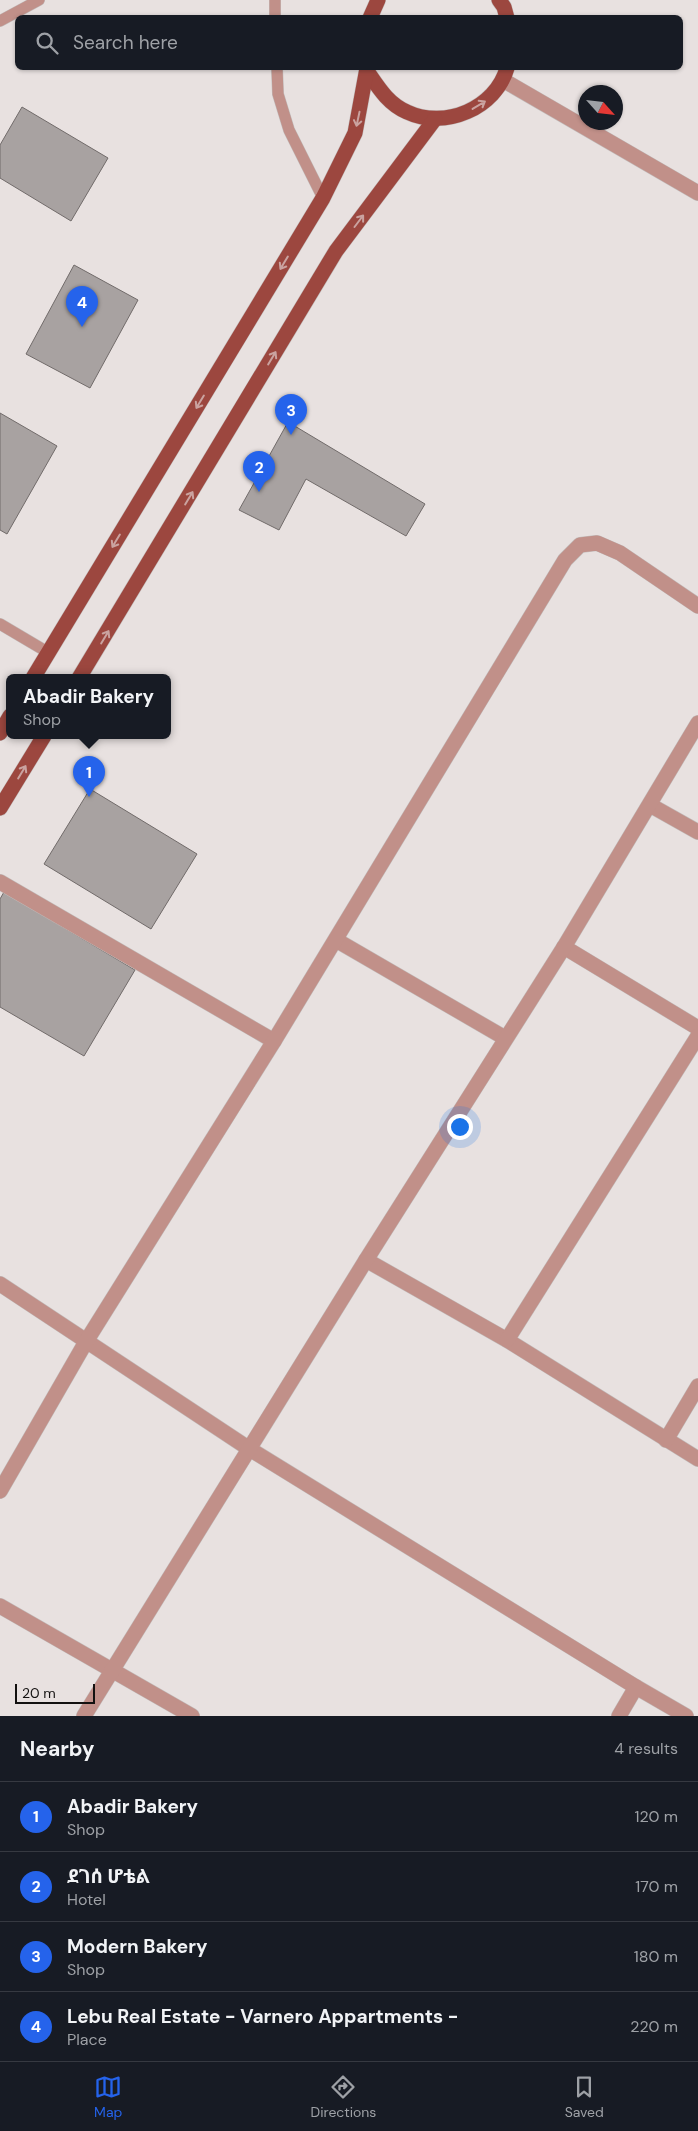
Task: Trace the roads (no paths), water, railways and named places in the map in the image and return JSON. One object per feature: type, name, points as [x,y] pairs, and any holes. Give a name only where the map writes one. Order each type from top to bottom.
[{"type":"main road","points":[[371,15],[378,0]]},
{"type":"main road","points":[[36,674],[323,198],[355,133],[367,70]]},
{"type":"main road","points":[[368,70],[383,95],[407,112],[435,119],[462,115],[486,102],[505,74]]},
{"type":"main road","points":[[81,674],[336,251],[435,119]]},
{"type":"main road","points":[[0,808],[42,739]]},
{"type":"street","points":[[505,74],[698,193]]},
{"type":"street","points":[[0,1491],[87,1340],[336,940],[565,560],[580,545],[597,543],[620,554],[698,606]]},
{"type":"street","points":[[84,1716],[248,1448],[564,947],[698,722]]},
{"type":"street","points":[[650,805],[698,832]]},
{"type":"street","points":[[0,882],[274,1041]]},
{"type":"street","points":[[336,940],[505,1038]]},
{"type":"street","points":[[564,947],[698,1028]]},
{"type":"street","points":[[507,1340],[698,1036]]},
{"type":"street","points":[[366,1260],[507,1340],[666,1440],[698,1458]]},
{"type":"street","points":[[0,1284],[248,1448],[686,1716]]},
{"type":"street","points":[[666,1440],[698,1386]]},
{"type":"street","points":[[0,1606],[192,1716]]},
{"type":"street","points":[[619,1716],[636,1687]]},
{"type":"lane","points":[[0,21],[39,0]]},
{"type":"lane","points":[[275,0],[276,15]]},
{"type":"lane","points":[[277,70],[278,94],[289,130],[323,198]]},
{"type":"lane","points":[[0,624],[49,653]]},
{"type":"place","name":"Lebu Real Estate - Varnero Appartments -","points":[[82,327]]},
{"type":"place","name":"Modern Bakery","points":[[291,435]]},
{"type":"place","name":"ደገሰ ሆቴል","points":[[259,492]]},
{"type":"place","name":"Abadir Bakery","points":[[89,797]]}]
